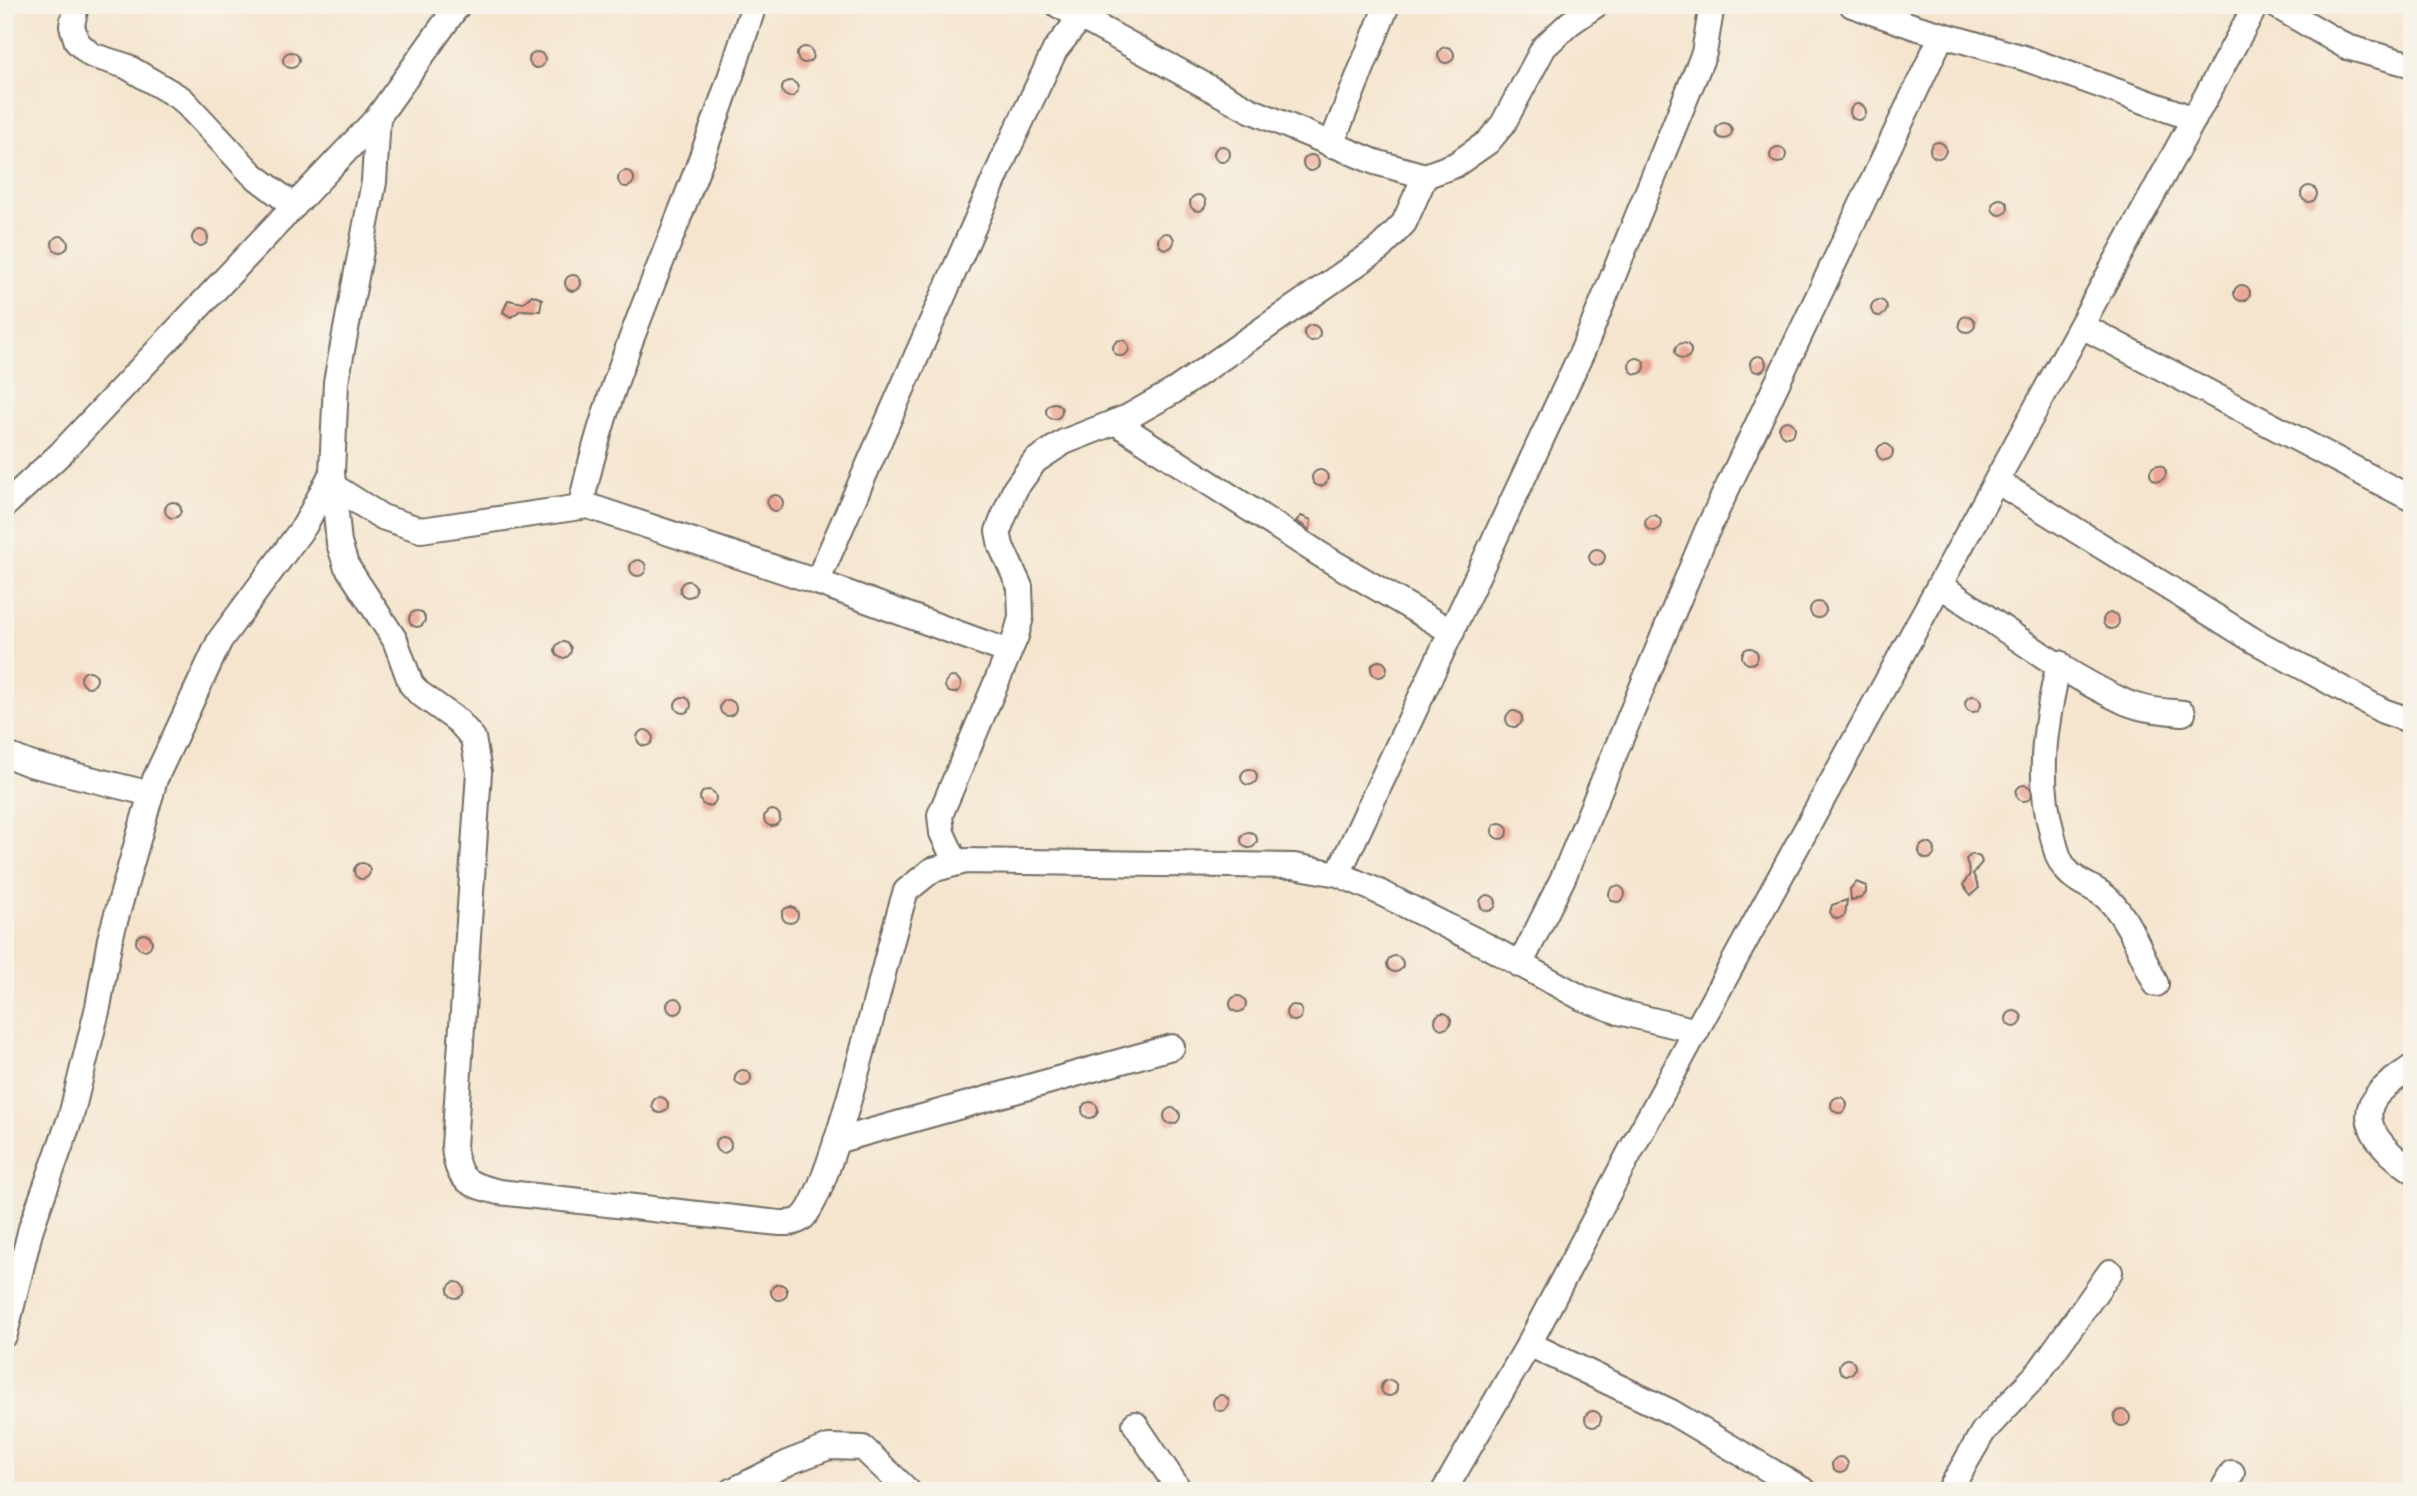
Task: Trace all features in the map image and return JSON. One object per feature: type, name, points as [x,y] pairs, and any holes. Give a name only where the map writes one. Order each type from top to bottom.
[{"type":"street","points":[[76,5],[72,26],[77,43],[91,55],[126,66],[182,99],[253,174],[294,206]]},
{"type":"street","points":[[5,505],[60,454],[378,117],[458,5]]},
{"type":"street","points":[[580,505],[593,446],[610,390],[727,93],[754,5]]},
{"type":"street","points":[[1058,5],[1086,12],[1250,110],[1375,162],[1425,176],[1455,166],[1488,142],[1503,124],[1544,47],[1570,23],[1596,5]]},
{"type":"street","points":[[1331,145],[1387,5]]},
{"type":"street","points":[[1338,874],[1583,350],[1704,53],[1711,23],[1711,11],[1706,5]]},
{"type":"street","points":[[1852,5],[1942,35],[2024,58],[2194,119]]},
{"type":"street","points":[[1444,1491],[1529,1345],[1630,1152],[2256,5]]},
{"type":"street","points":[[2274,5],[2347,47],[2412,65]]},
{"type":"street","points":[[817,582],[1007,150],[1055,50],[1086,12]]},
{"type":"street","points":[[1520,965],[1563,878],[1706,533],[1942,35]]},
{"type":"street","points":[[378,117],[374,182],[336,382],[332,479],[339,543],[346,565],[395,640],[406,663],[411,684],[419,693],[458,721],[473,738],[479,772],[454,1146],[458,1173],[470,1183],[499,1192],[789,1223],[801,1219],[810,1210],[836,1141],[906,891],[932,870],[956,863],[1294,866],[1338,874],[1594,1003],[1644,1019],[1697,1031]]},
{"type":"street","points":[[956,863],[942,833],[940,815],[975,738],[1021,617],[1020,587],[1001,546],[998,531],[1015,489],[1041,455],[1115,422],[1174,391],[1380,248],[1404,223],[1425,176]]},
{"type":"street","points":[[2082,326],[2412,499]]},
{"type":"street","points":[[1115,422],[1321,555],[1452,632]]},
{"type":"street","points":[[332,479],[382,517],[421,530],[442,529],[580,505],[817,582],[1009,652]]},
{"type":"street","points":[[5,1334],[31,1228],[71,1116],[98,1007],[110,939],[150,794],[188,703],[220,640],[305,525],[332,479]]},
{"type":"street","points":[[1998,481],[2253,640],[2383,711],[2412,721]]},
{"type":"street","points":[[1941,586],[2059,663],[2126,702],[2156,711],[2183,713]]},
{"type":"street","points":[[2059,663],[2047,716],[2042,772],[2042,794],[2058,856],[2075,879],[2099,890],[2112,903],[2155,984]]},
{"type":"street","points":[[5,754],[30,764],[150,794]]},
{"type":"street","points":[[836,1141],[1172,1047]]},
{"type":"street","points":[[2412,1067],[2378,1094],[2369,1108],[2369,1120],[2378,1141],[2412,1170]]},
{"type":"street","points":[[1949,1491],[1983,1432],[2039,1373],[2110,1272]]},
{"type":"street","points":[[1529,1345],[1671,1412],[1805,1491]]},
{"type":"street","points":[[1135,1424],[1180,1491]]},
{"type":"street","points":[[732,1491],[792,1461],[829,1447],[863,1448],[908,1491]]},
{"type":"building","points":[[802,47],[808,47],[813,55],[811,61],[802,63],[797,58],[797,52]]},
{"type":"building","points":[[1443,47],[1449,47],[1454,55],[1452,61],[1443,63],[1438,58],[1438,52]]},
{"type":"building","points":[[288,52],[294,52],[299,60],[297,66],[288,68],[283,63],[283,57]]},
{"type":"building","points":[[534,52],[540,52],[545,60],[543,66],[534,68],[529,63],[529,57]]},
{"type":"building","points":[[787,81],[793,81],[798,89],[796,95],[787,97],[782,92],[782,86]]},
{"type":"building","points":[[1855,104],[1861,104],[1866,112],[1864,118],[1855,120],[1850,115],[1850,109]]},
{"type":"building","points":[[1721,123],[1727,123],[1732,131],[1730,137],[1721,139],[1716,134],[1716,128]]},
{"type":"building","points":[[1935,142],[1941,142],[1946,150],[1944,156],[1935,158],[1930,153],[1930,147]]},
{"type":"building","points":[[1219,146],[1225,146],[1230,154],[1228,160],[1219,162],[1214,157],[1214,151]]},
{"type":"building","points":[[1775,147],[1781,147],[1786,155],[1784,161],[1775,163],[1770,158],[1770,152]]},
{"type":"building","points":[[1308,155],[1314,155],[1319,163],[1317,169],[1308,171],[1303,166],[1303,160]]},
{"type":"building","points":[[623,171],[629,171],[634,179],[632,185],[623,187],[618,182],[618,176]]},
{"type":"building","points":[[2306,186],[2312,186],[2317,194],[2315,200],[2306,202],[2301,197],[2301,191]]},
{"type":"building","points":[[1195,195],[1201,195],[1206,203],[1204,209],[1195,211],[1190,206],[1190,200]]},
{"type":"building","points":[[1997,199],[2003,199],[2008,207],[2006,213],[1997,215],[1992,210],[1992,204]]},
{"type":"building","points":[[197,230],[203,230],[208,238],[206,244],[197,246],[192,241],[192,235]]},
{"type":"building","points":[[1163,233],[1169,233],[1174,241],[1172,247],[1163,249],[1158,244],[1158,238]]},
{"type":"building","points":[[57,236],[63,236],[68,244],[66,250],[57,252],[52,247],[52,241]]},
{"type":"building","points":[[570,275],[576,275],[581,283],[579,289],[570,291],[565,286],[565,280]]},
{"type":"building","points":[[2239,285],[2245,285],[2250,293],[2248,299],[2239,301],[2234,296],[2234,290]]},
{"type":"building","points":[[532,295],[542,299],[540,311],[521,310],[511,317],[503,312],[508,300],[523,303]]},
{"type":"building","points":[[1876,300],[1882,300],[1887,308],[1885,314],[1876,316],[1871,311],[1871,305]]},
{"type":"building","points":[[1964,316],[1970,316],[1975,324],[1973,330],[1964,332],[1959,327],[1959,321]]},
{"type":"building","points":[[1309,325],[1315,325],[1320,333],[1318,339],[1309,341],[1304,336],[1304,330]]},
{"type":"building","points":[[1118,340],[1124,340],[1129,348],[1127,354],[1118,356],[1113,351],[1113,345]]},
{"type":"building","points":[[1680,343],[1686,343],[1691,351],[1689,357],[1680,359],[1675,354],[1675,348]]},
{"type":"building","points":[[1755,356],[1761,356],[1766,364],[1764,370],[1755,372],[1750,367],[1750,361]]},
{"type":"building","points":[[1634,358],[1640,358],[1645,366],[1643,372],[1634,374],[1629,369],[1629,363]]},
{"type":"building","points":[[1051,403],[1057,403],[1062,411],[1060,417],[1051,419],[1046,414],[1046,408]]},
{"type":"building","points":[[1784,421],[1790,421],[1795,429],[1793,435],[1784,437],[1779,432],[1779,426]]},
{"type":"building","points":[[1882,444],[1888,444],[1893,452],[1891,458],[1882,460],[1877,455],[1877,449]]},
{"type":"building","points":[[2155,465],[2161,465],[2166,473],[2164,479],[2155,481],[2150,476],[2150,470]]},
{"type":"building","points":[[1317,470],[1323,470],[1328,478],[1326,484],[1317,486],[1312,481],[1312,475]]},
{"type":"building","points":[[772,495],[778,495],[783,503],[781,509],[772,511],[767,506],[767,500]]},
{"type":"building","points":[[170,502],[176,502],[181,510],[179,516],[170,518],[165,513],[165,507]]},
{"type":"building","points":[[1650,515],[1656,515],[1661,523],[1659,529],[1650,531],[1645,526],[1645,520]]},
{"type":"building","points":[[1301,516],[1311,520],[1310,530],[1296,521]]},
{"type":"building","points":[[1594,549],[1600,549],[1605,557],[1603,563],[1594,565],[1589,560],[1589,554]]},
{"type":"building","points":[[635,560],[641,560],[646,568],[644,574],[635,576],[630,571],[630,565]]},
{"type":"building","points":[[685,581],[691,581],[696,589],[694,595],[685,597],[680,592],[680,586]]},
{"type":"building","points":[[1815,602],[1821,602],[1826,610],[1824,616],[1815,618],[1810,613],[1810,607]]},
{"type":"building","points":[[414,611],[420,611],[425,619],[423,625],[414,627],[409,622],[409,616]]},
{"type":"building","points":[[2108,613],[2114,613],[2119,621],[2117,627],[2108,629],[2103,624],[2103,618]]},
{"type":"building","points":[[560,642],[566,642],[571,650],[569,656],[560,658],[555,653],[555,647]]},
{"type":"building","points":[[1747,648],[1753,648],[1758,656],[1756,662],[1747,664],[1742,659],[1742,653]]},
{"type":"building","points":[[1376,661],[1382,661],[1387,669],[1385,675],[1376,677],[1371,672],[1371,666]]},
{"type":"building","points":[[86,671],[92,671],[97,679],[95,685],[86,687],[81,682],[81,676]]},
{"type":"building","points":[[950,677],[956,677],[961,685],[959,691],[950,693],[945,688],[945,682]]},
{"type":"building","points":[[1970,696],[1976,696],[1981,704],[1979,710],[1970,712],[1965,707],[1965,701]]},
{"type":"building","points":[[680,697],[686,697],[691,705],[689,711],[680,713],[675,708],[675,702]]},
{"type":"building","points":[[725,700],[731,700],[736,708],[734,714],[725,716],[720,711],[720,705]]},
{"type":"building","points":[[1511,711],[1517,711],[1522,719],[1520,725],[1511,727],[1506,722],[1506,716]]},
{"type":"building","points":[[642,730],[648,730],[653,738],[651,744],[642,746],[637,741],[637,735]]},
{"type":"building","points":[[1246,769],[1252,769],[1257,777],[1255,783],[1246,785],[1241,780],[1241,774]]},
{"type":"building","points":[[2024,785],[2032,793],[2024,801],[2016,793]]},
{"type":"building","points":[[705,790],[711,790],[716,798],[714,804],[705,806],[700,801],[700,795]]},
{"type":"building","points":[[769,810],[775,810],[780,818],[778,824],[769,826],[764,821],[764,815]]},
{"type":"building","points":[[1497,823],[1503,823],[1508,831],[1506,837],[1497,839],[1492,834],[1492,828]]},
{"type":"building","points":[[1246,832],[1252,832],[1257,840],[1255,846],[1246,848],[1241,843],[1241,837]]},
{"type":"building","points":[[1924,843],[1930,843],[1935,851],[1933,857],[1924,859],[1919,854],[1919,848]]},
{"type":"building","points":[[1972,854],[1980,857],[1982,862],[1973,874],[1979,888],[1971,895],[1963,885],[1970,874],[1966,859]]},
{"type":"building","points":[[359,863],[365,863],[370,871],[368,877],[359,879],[354,874],[354,868]]},
{"type":"building","points":[[1856,882],[1866,886],[1866,893],[1861,898],[1851,900],[1850,889]]},
{"type":"building","points":[[1614,886],[1620,886],[1625,894],[1623,900],[1614,902],[1609,897],[1609,891]]},
{"type":"building","points":[[1485,895],[1491,895],[1496,903],[1494,909],[1485,911],[1480,906],[1480,900]]},
{"type":"building","points":[[1847,900],[1845,915],[1838,919],[1833,917],[1830,912],[1832,905]]},
{"type":"building","points":[[787,907],[793,907],[798,915],[796,921],[787,923],[782,918],[782,912]]},
{"type":"building","points":[[141,934],[147,934],[152,942],[150,948],[141,950],[136,945],[136,939]]},
{"type":"building","points":[[1392,956],[1398,956],[1403,964],[1401,970],[1392,972],[1387,967],[1387,961]]},
{"type":"building","points":[[1235,996],[1241,996],[1246,1004],[1244,1010],[1235,1012],[1230,1007],[1230,1001]]},
{"type":"building","points":[[672,998],[678,998],[683,1006],[681,1012],[672,1014],[667,1009],[667,1003]]},
{"type":"building","points":[[1291,1005],[1297,1005],[1302,1013],[1300,1019],[1291,1021],[1286,1016],[1286,1010]]},
{"type":"building","points":[[2011,1011],[2017,1011],[2022,1019],[2020,1025],[2011,1027],[2006,1022],[2006,1016]]},
{"type":"building","points":[[1440,1013],[1446,1013],[1451,1021],[1449,1027],[1440,1029],[1435,1024],[1435,1018]]},
{"type":"building","points":[[740,1070],[746,1070],[751,1078],[749,1084],[740,1086],[735,1081],[735,1075]]},
{"type":"building","points":[[657,1097],[663,1097],[668,1105],[666,1111],[657,1113],[652,1108],[652,1102]]},
{"type":"building","points":[[1836,1097],[1842,1097],[1847,1105],[1845,1111],[1836,1113],[1831,1108],[1831,1102]]},
{"type":"building","points":[[1087,1102],[1093,1102],[1098,1110],[1096,1116],[1087,1118],[1082,1113],[1082,1107]]},
{"type":"building","points":[[1169,1108],[1175,1108],[1180,1116],[1178,1122],[1169,1124],[1164,1119],[1164,1113]]},
{"type":"building","points":[[720,1137],[726,1137],[731,1145],[729,1151],[720,1153],[715,1148],[715,1142]]},
{"type":"building","points":[[453,1282],[459,1282],[464,1290],[462,1296],[453,1298],[448,1293],[448,1287]]},
{"type":"building","points":[[776,1284],[782,1284],[787,1292],[785,1298],[776,1300],[771,1295],[771,1289]]},
{"type":"building","points":[[1844,1359],[1850,1359],[1855,1367],[1853,1373],[1844,1375],[1839,1370],[1839,1364]]},
{"type":"building","points":[[1386,1380],[1392,1380],[1397,1388],[1395,1394],[1386,1396],[1381,1391],[1381,1385]]},
{"type":"building","points":[[1218,1395],[1224,1395],[1229,1403],[1227,1409],[1218,1411],[1213,1406],[1213,1400]]},
{"type":"building","points":[[2119,1410],[2125,1410],[2130,1418],[2128,1424],[2119,1426],[2114,1421],[2114,1415]]},
{"type":"building","points":[[1590,1411],[1596,1411],[1601,1419],[1599,1425],[1590,1427],[1585,1422],[1585,1416]]},
{"type":"building","points":[[1837,1457],[1843,1457],[1848,1465],[1846,1471],[1837,1473],[1832,1468],[1832,1462]]}]
